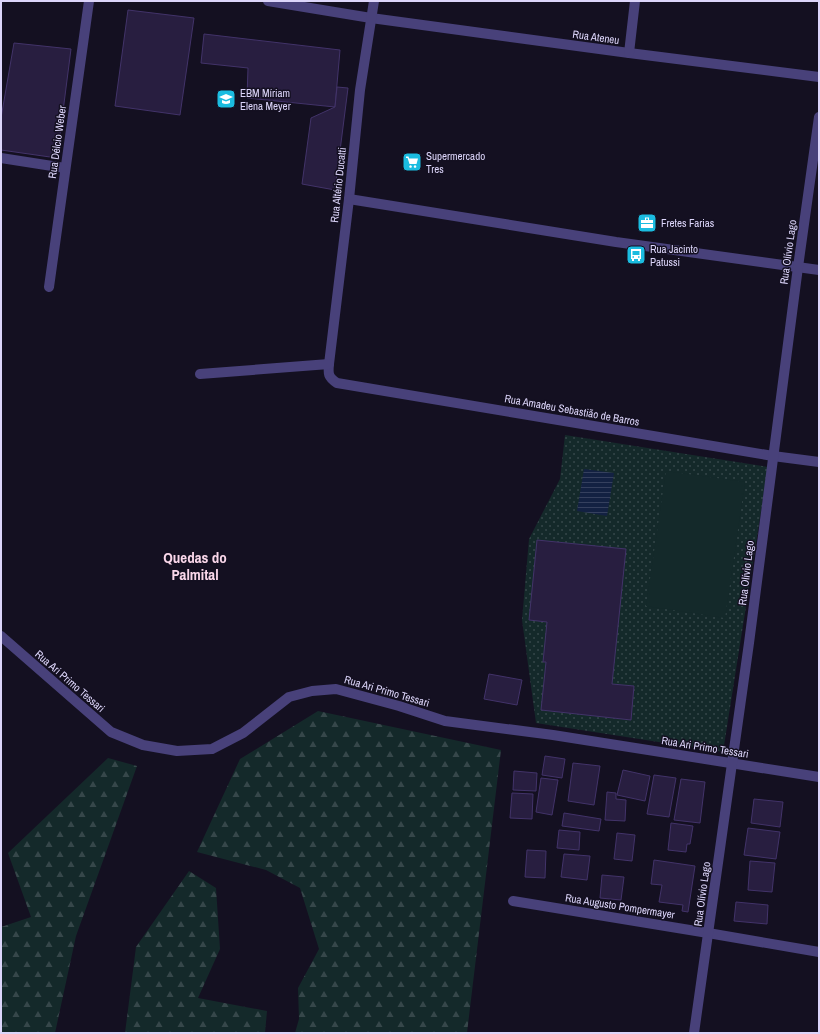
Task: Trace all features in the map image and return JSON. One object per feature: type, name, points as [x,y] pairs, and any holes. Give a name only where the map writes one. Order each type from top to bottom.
[{"type":"street","name":"Rua Délcio Weber","points":[[49,286],[89,1]]},
{"type":"street","name":"Rua Ateneu","points":[[268,1],[371,18],[819,77]]},
{"type":"street","name":"Rua Altério Ducatti","points":[[329,367],[360,90],[374,1]]},
{"type":"street","points":[[629,53],[635,1]]},
{"type":"street","name":"Rua Olívio Lago","points":[[694,1033],[749,643],[819,117]]},
{"type":"street","points":[[1,158],[65,168]]},
{"type":"street","points":[[349,199],[616,242],[819,270]]},
{"type":"street","points":[[200,374],[329,367]]},
{"type":"street","name":"Rua Amadeu Sebastião de Barros","points":[[329,367],[330,378],[337,383],[773,456],[819,462]]},
{"type":"street","name":"Rua Ari Primo Tessari","points":[[1,636],[111,732],[143,745],[177,751],[212,749],[243,733],[288,697],[312,691],[336,689],[361,697],[399,706],[445,721],[553,735],[819,777]]},
{"type":"street","name":"Rua Augusto Pompermayer","points":[[513,901],[819,952]]},
{"type":"green space","points":[[565,435],[768,467],[723,752],[536,723],[522,620],[529,539],[560,479]]},
{"type":"green space","points":[[666,471],[745,482],[725,618],[646,606]]},
{"type":"green space","points":[[318,711],[501,750],[467,1033],[295,1033],[299,1019],[298,988],[319,949],[300,888],[266,870],[197,852],[240,759]]},
{"type":"green space","points":[[108,758],[137,766],[76,936],[55,1033],[1,1033],[1,927],[31,917],[8,853]]},
{"type":"green space","points":[[189,871],[216,888],[220,949],[198,998],[267,1011],[265,1033],[125,1033],[136,947]]},
{"type":"water","points":[[584,469],[614,473],[607,516],[577,511]]},
{"type":"building","points":[[128,10],[194,18],[180,115],[115,106]]},
{"type":"building","points":[[204,34],[340,50],[335,107],[247,98],[248,68],[201,63]]},
{"type":"building","points":[[14,43],[71,49],[57,158],[1,150],[1,118]]},
{"type":"building","points":[[337,87],[348,88],[335,190],[302,184],[311,118],[335,107]]},
{"type":"building","points":[[537,540],[626,549],[612,684],[634,686],[631,720],[541,710],[546,662],[543,662],[547,622],[529,620]]},
{"type":"building","points":[[489,674],[522,680],[517,705],[484,699]]},
{"type":"building","points":[[545,756],[565,759],[562,778],[542,775]]},
{"type":"building","points":[[573,763],[600,766],[594,805],[568,801]]},
{"type":"building","points":[[623,770],[650,776],[645,801],[617,795]]},
{"type":"building","points":[[514,771],[537,773],[536,791],[513,790]]},
{"type":"building","points":[[654,775],[676,778],[669,817],[647,814]]},
{"type":"building","points":[[541,778],[558,780],[552,815],[536,812]]},
{"type":"building","points":[[681,779],[705,782],[700,823],[674,820]]},
{"type":"building","points":[[607,792],[616,793],[616,799],[626,800],[625,821],[605,820]]},
{"type":"building","points":[[512,793],[533,794],[532,819],[510,818]]},
{"type":"building","points":[[754,799],[783,802],[780,827],[751,823]]},
{"type":"building","points":[[564,813],[601,819],[599,831],[562,826]]},
{"type":"building","points":[[671,823],[693,826],[690,844],[687,844],[686,852],[668,850]]},
{"type":"building","points":[[748,828],[780,832],[776,859],[744,855]]},
{"type":"building","points":[[559,830],[580,832],[579,850],[557,848]]},
{"type":"building","points":[[617,833],[635,835],[632,861],[614,859]]},
{"type":"building","points":[[527,850],[546,851],[545,878],[525,877]]},
{"type":"building","points":[[564,854],[590,856],[587,880],[561,877]]},
{"type":"building","points":[[654,860],[695,866],[688,912],[682,911],[683,905],[659,902],[662,885],[651,884]]},
{"type":"building","points":[[750,861],[775,863],[772,892],[748,890]]},
{"type":"building","points":[[602,875],[624,877],[621,900],[600,898]]},
{"type":"building","points":[[736,902],[768,905],[767,924],[734,921]]},
{"type":"place","name":"EBM Míriam Elena Meyer","points":[[226,99]]},
{"type":"place","name":"Supermercado Tres","points":[[412,162]]},
{"type":"place","name":"Fretes Farias","points":[[647,223]]},
{"type":"place","name":"Rua Jacinto Patussi","points":[[636,255]]},
{"type":"district","name":"Quedas do Palmital","points":[[195,566]]}]
